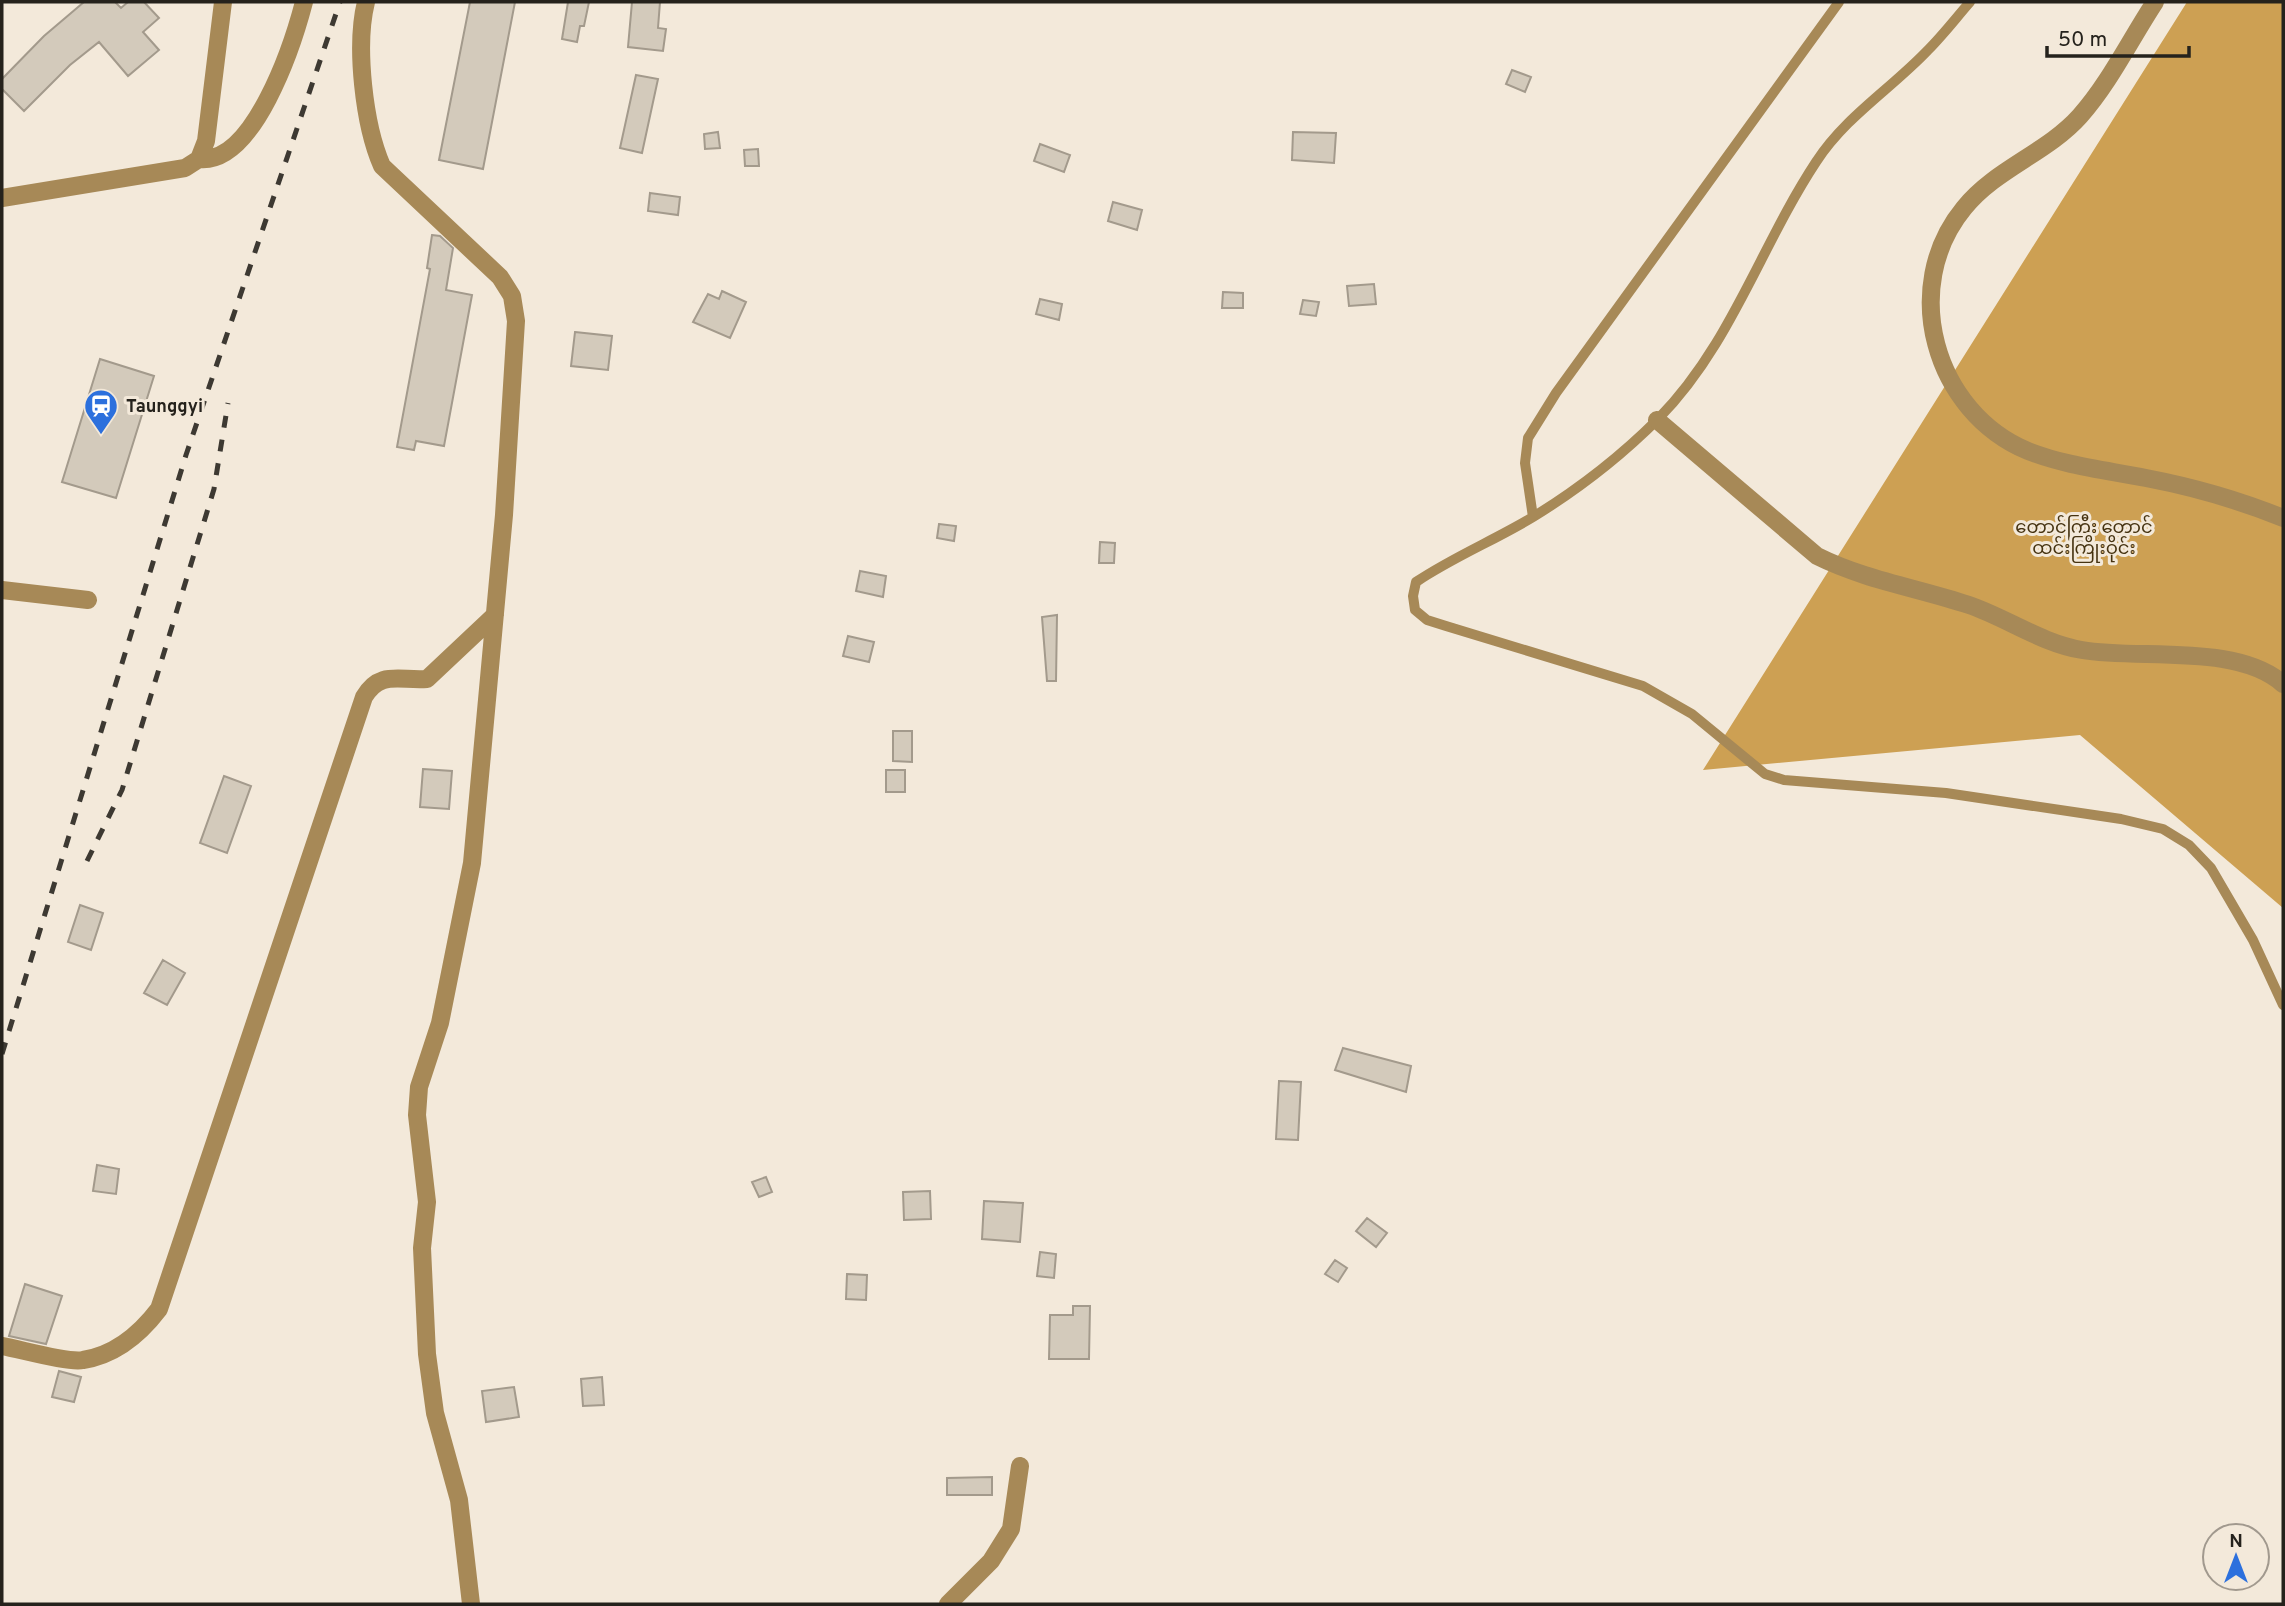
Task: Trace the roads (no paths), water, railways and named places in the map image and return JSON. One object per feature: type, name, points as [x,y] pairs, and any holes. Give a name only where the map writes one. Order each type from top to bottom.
[{"type":"street","points":[[2,198],[185,168],[199,159],[206,141],[223,2]]},
{"type":"street","points":[[199,159],[210,160],[223,156],[239,140],[266,102],[283,68],[304,2]]},
{"type":"street","points":[[366,2],[360,41],[372,142],[382,166],[500,276],[512,296],[516,321],[495,614],[472,863],[443,1012],[419,1087],[417,1115],[427,1202],[422,1248],[427,1354],[435,1413],[459,1500],[471,1604]]},
{"type":"street","points":[[2155,2],[2102,90],[2077,120],[1993,181],[1964,208],[1943,241],[1931,285],[1930,325],[1939,360],[1963,402],[1994,430],[2026,450],[2071,465],[2207,492],[2283,518]]},
{"type":"street","points":[[1657,420],[1809,549],[1848,571],[1971,606],[2048,640],[2081,650],[2223,660],[2249,665],[2283,684]]},
{"type":"street","points":[[2,590],[88,600]]},
{"type":"street","points":[[2,1346],[82,1361],[118,1347],[142,1332],[159,1309],[364,698],[372,684],[386,678],[427,678],[495,614]]},
{"type":"street","points":[[948,1604],[991,1561],[1011,1529],[1020,1466]]},
{"type":"lane","points":[[1533,517],[1525,463],[1528,438],[1556,393],[1839,2]]},
{"type":"lane","points":[[1970,2],[1927,51],[1836,132],[1785,212],[1768,253],[1726,330],[1694,379],[1657,420],[1603,468],[1533,517],[1416,582],[1413,596],[1415,610],[1427,620],[1643,686],[1692,714],[1765,774],[1784,780],[1946,793],[2121,819],[2163,829],[2189,845],[2211,868],[2236,907],[2283,1006]]},
{"type":"railway","points":[[2,1054],[186,455],[340,2]]},
{"type":"railway","points":[[87,861],[122,790],[214,489],[228,403]]},
{"type":"place","name":"Taunggyi","points":[[101,436]]},
{"type":"park label","name":"တောင်ကြီး တောင် ထင်းကြိုးဝိုင်း","points":[[2084,537]]}]
